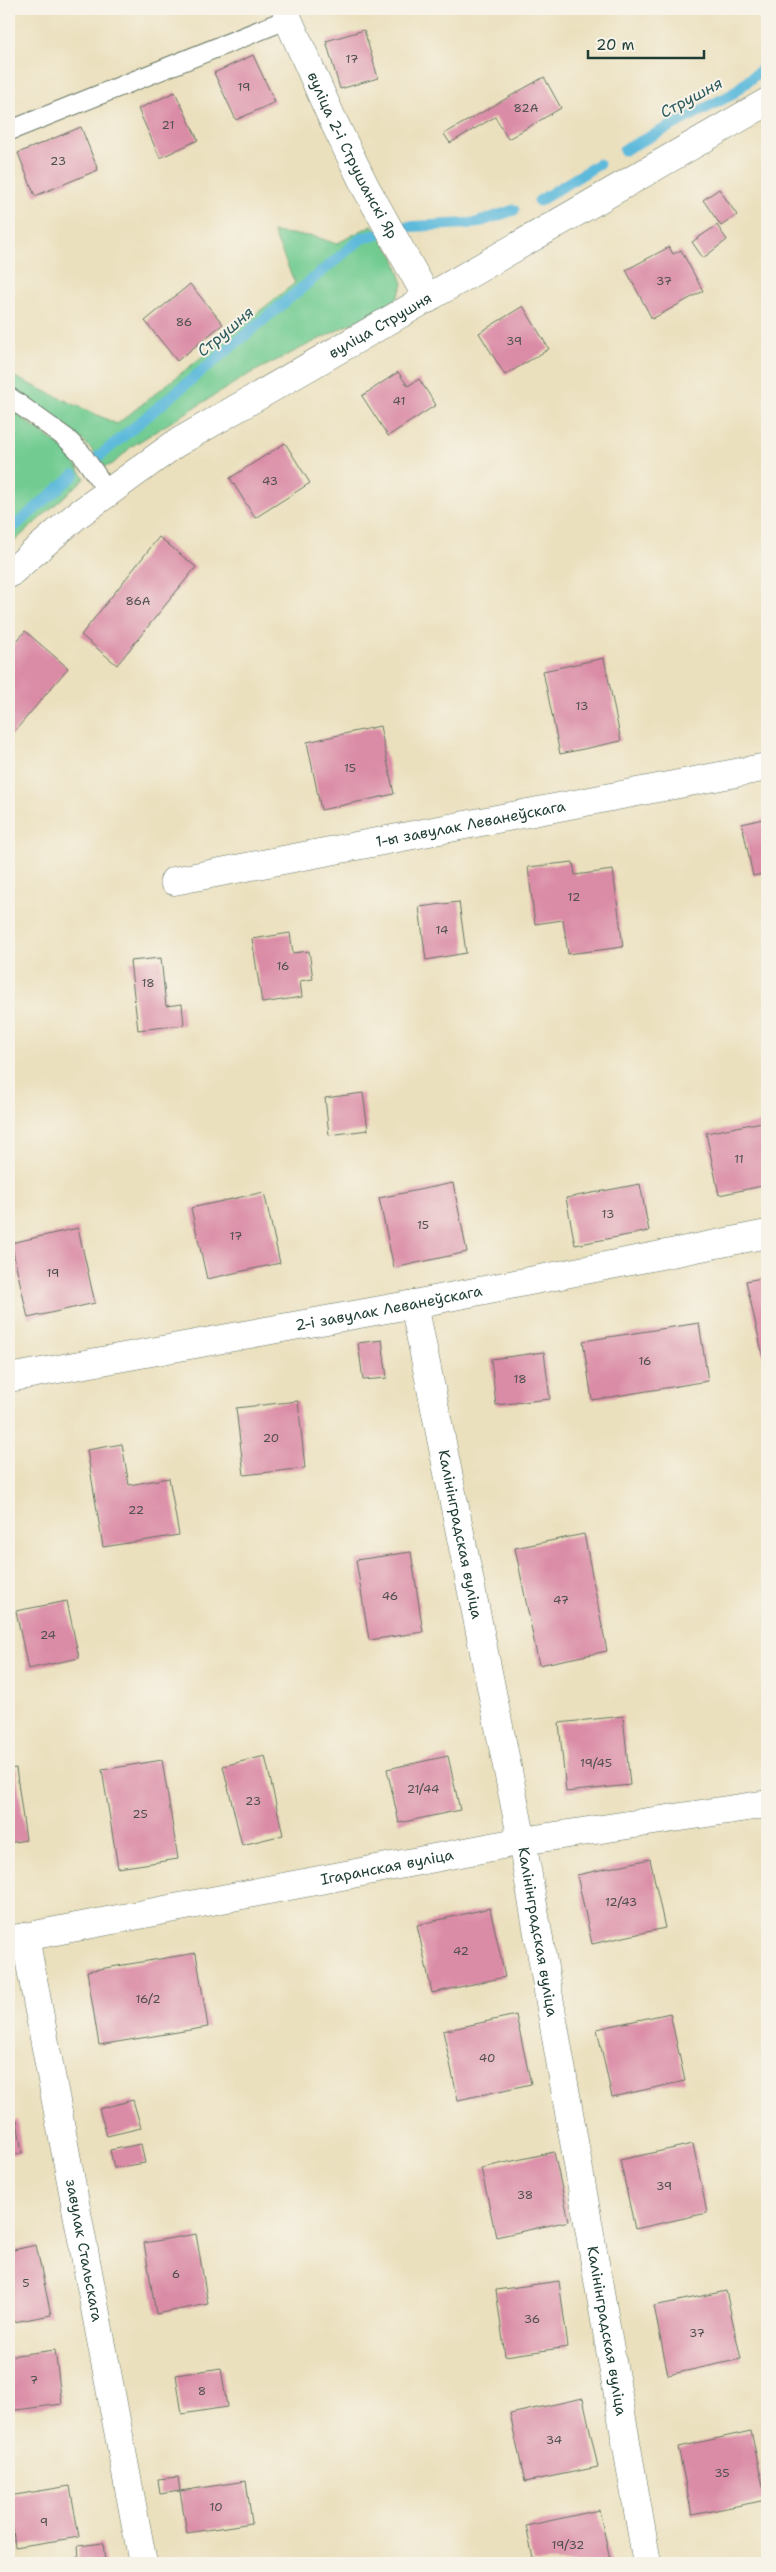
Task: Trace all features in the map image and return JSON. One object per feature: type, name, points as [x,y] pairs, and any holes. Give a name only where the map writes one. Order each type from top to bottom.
[{"type":"street","name":"вуліца 2-і Струшанскі Яр","points":[[287,14],[331,116],[365,186],[428,299]]},
{"type":"street","name":"вуліца Струшня","points":[[9,574],[76,516],[175,444],[767,102]]},
{"type":"street","name":"1-ы завулак Леванеўскага","points":[[174,881],[767,767]]},
{"type":"street","name":"2-і завулак Леванеўскага","points":[[9,1378],[414,1304],[767,1234]]},
{"type":"street","name":"Калінінградская вуліца","points":[[414,1304],[522,1842],[648,2563]]},
{"type":"street","name":"Ігаранская вуліца","points":[[17,1939],[522,1842],[767,1804]]},
{"type":"street","name":"завулак Стальскага","points":[[17,1939],[143,2563]]},
{"type":"lane","points":[[9,131],[287,14]]},
{"type":"lane","points":[[9,397],[66,438],[81,453],[108,492]]},
{"type":"green space","points":[[372,225],[394,257],[403,284],[397,298],[380,309],[251,373],[132,446],[113,464],[105,467],[96,454],[73,432],[9,386],[9,378],[12,376],[117,424],[295,283],[273,232],[317,237],[336,244]]},
{"type":"green space","points":[[9,411],[13,411],[65,450],[85,478],[9,546]]},
{"type":"building","points":[[364,30],[378,78],[340,89],[326,41]]},
{"type":"building","points":[[253,55],[275,102],[236,120],[214,73]]},
{"type":"building","points":[[544,77],[561,108],[508,139],[495,117],[450,143],[444,134]]},
{"type":"building","points":[[175,92],[198,140],[160,158],[138,109]]},
{"type":"building","points":[[81,127],[98,170],[35,196],[18,153]]},
{"type":"building","points":[[719,189],[737,215],[721,226],[703,200]]},
{"type":"building","points":[[717,225],[727,240],[703,258],[692,242]]},
{"type":"building","points":[[669,247],[673,254],[681,250],[703,291],[652,319],[626,270]]},
{"type":"building","points":[[190,284],[223,324],[177,361],[145,321]]},
{"type":"building","points":[[523,306],[549,349],[505,375],[479,333]]},
{"type":"building","points":[[398,372],[408,386],[419,379],[436,405],[388,436],[362,396]]},
{"type":"building","points":[[285,443],[310,483],[255,518],[230,478]]},
{"type":"building","points":[[159,537],[196,567],[117,665],[81,635]]},
{"type":"building","points":[[25,631],[68,668],[9,738],[9,651]]},
{"type":"building","points":[[604,658],[621,741],[560,754],[543,671]]},
{"type":"building","points":[[380,726],[394,794],[321,810],[307,742]]},
{"type":"building","points":[[767,818],[767,873],[753,876],[742,824]]},
{"type":"building","points":[[573,862],[575,875],[613,870],[623,947],[568,954],[563,920],[535,924],[528,867]]},
{"type":"building","points":[[459,902],[466,953],[426,960],[419,907]]},
{"type":"building","points":[[290,933],[293,953],[309,951],[313,979],[300,981],[302,997],[262,1003],[252,939]]},
{"type":"building","points":[[161,958],[166,1006],[182,1004],[184,1025],[138,1030],[130,961]]},
{"type":"building","points":[[363,1093],[368,1130],[329,1135],[325,1098]]},
{"type":"building","points":[[767,1121],[767,1185],[719,1195],[706,1133]]},
{"type":"building","points":[[453,1183],[467,1252],[394,1268],[379,1198]]},
{"type":"building","points":[[640,1184],[649,1231],[575,1245],[566,1198]]},
{"type":"building","points":[[264,1192],[280,1263],[207,1279],[191,1208]]},
{"type":"building","points":[[78,1228],[95,1303],[28,1318],[11,1243]]},
{"type":"building","points":[[767,1277],[767,1364],[765,1365],[746,1281]]},
{"type":"building","points":[[699,1323],[708,1381],[592,1400],[583,1341]]},
{"type":"building","points":[[382,1340],[387,1378],[363,1380],[358,1343]]},
{"type":"building","points":[[544,1352],[550,1399],[496,1405],[491,1359]]},
{"type":"building","points":[[298,1401],[305,1468],[244,1475],[236,1408]]},
{"type":"building","points":[[122,1444],[129,1485],[169,1478],[179,1535],[103,1547],[87,1450]]},
{"type":"building","points":[[584,1534],[607,1651],[539,1665],[515,1548]]},
{"type":"building","points":[[411,1552],[423,1632],[369,1640],[356,1560]]},
{"type":"building","points":[[67,1601],[79,1658],[28,1669],[16,1611]]},
{"type":"building","points":[[623,1716],[630,1785],[566,1792],[559,1723]]},
{"type":"building","points":[[265,1756],[283,1835],[242,1845],[223,1766]]},
{"type":"building","points":[[448,1756],[460,1810],[399,1823],[387,1769]]},
{"type":"building","points":[[162,1760],[178,1859],[118,1868],[102,1770]]},
{"type":"building","points":[[16,1768],[26,1840],[9,1843],[9,1769]]},
{"type":"building","points":[[650,1859],[665,1928],[592,1944],[577,1875]]},
{"type":"building","points":[[490,1908],[505,1977],[432,1993],[417,1925]]},
{"type":"building","points":[[196,1953],[208,2027],[99,2045],[87,1971]]},
{"type":"building","points":[[670,2013],[685,2081],[612,2097],[597,2029]]},
{"type":"building","points":[[516,2015],[531,2084],[458,2100],[443,2031]]},
{"type":"building","points":[[133,2100],[141,2128],[107,2136],[99,2109]]},
{"type":"building","points":[[17,2120],[22,2153],[9,2155],[9,2122]]},
{"type":"building","points":[[141,2144],[145,2163],[114,2168],[110,2150]]},
{"type":"building","points":[[693,2144],[707,2213],[635,2229],[620,2160]]},
{"type":"building","points":[[554,2152],[569,2221],[496,2237],[481,2168]]},
{"type":"building","points":[[196,2234],[208,2304],[156,2314],[144,2243]]},
{"type":"building","points":[[36,2245],[51,2315],[9,2323],[9,2251]]},
{"type":"building","points":[[559,2281],[568,2347],[505,2356],[496,2290]]},
{"type":"building","points":[[726,2291],[741,2359],[668,2375],[654,2306]]},
{"type":"building","points":[[55,2350],[62,2404],[9,2411],[9,2356]]},
{"type":"building","points":[[221,2368],[227,2407],[182,2414],[176,2375]]},
{"type":"building","points":[[583,2398],[598,2467],[525,2482],[510,2414]]},
{"type":"building","points":[[751,2431],[766,2500],[692,2515],[678,2447]]},
{"type":"building","points":[[178,2477],[180,2491],[160,2494],[158,2479]]},
{"type":"building","points":[[246,2481],[252,2523],[187,2533],[180,2491]]},
{"type":"building","points":[[70,2486],[79,2537],[15,2547],[9,2496]]},
{"type":"building","points":[[599,2510],[611,2563],[534,2563],[526,2526]]},
{"type":"building","points":[[103,2543],[105,2563],[71,2563],[71,2559],[79,2558],[78,2546]]},
{"type":"waterway","name":"Струшня","points":[[624,150],[731,95],[767,65]]},
{"type":"waterway","name":"Струшня","points":[[539,201],[599,164]]},
{"type":"waterway","name":"Струшня","points":[[404,227],[476,223],[514,210]]},
{"type":"waterway","name":"Струшня","points":[[97,458],[362,238],[377,235]]},
{"type":"waterway","name":"Струшня","points":[[9,531],[74,475]]}]
